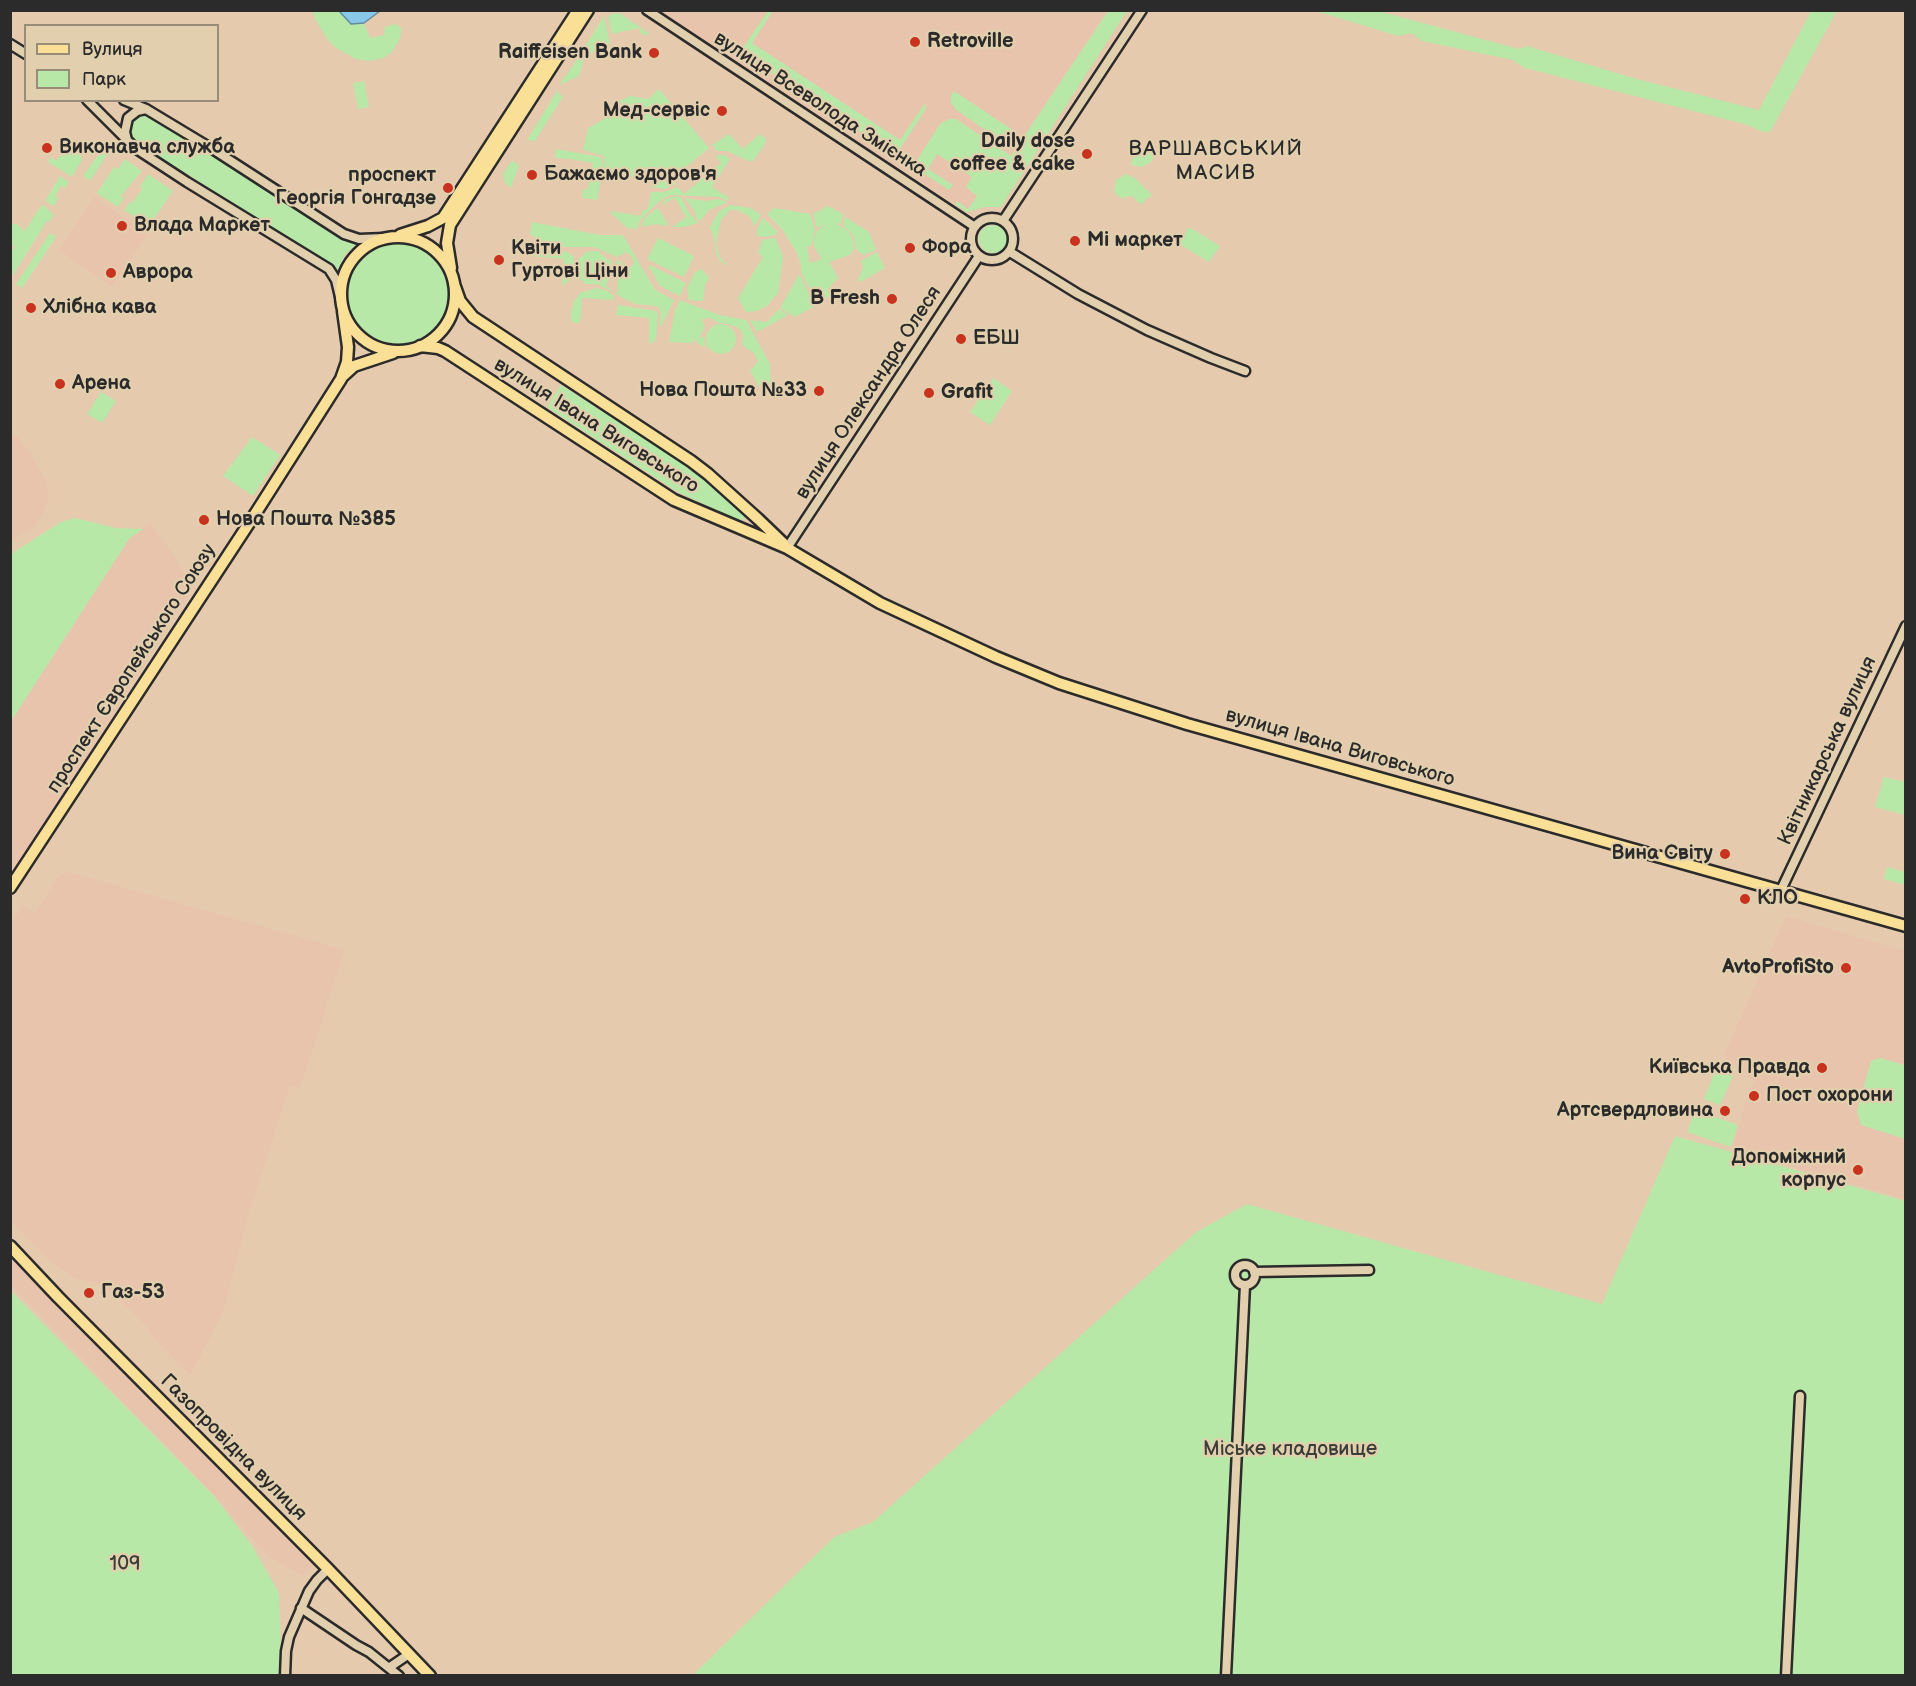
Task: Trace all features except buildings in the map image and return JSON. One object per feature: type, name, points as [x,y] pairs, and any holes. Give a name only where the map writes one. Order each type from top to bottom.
[{"type":"main road","points":[[578,10],[443,218],[428,226],[384,238],[363,248],[347,266],[340,289],[342,306],[353,330],[369,344],[378,348],[399,351],[430,341],[445,326],[454,306],[453,279],[447,243],[450,225],[588,10]]},
{"type":"main road","points":[[396,236],[408,237],[430,246],[443,258],[453,279]]},
{"type":"main road","name":"вулиця Івана Виговського","points":[[453,279],[459,301],[473,317],[700,468],[787,548]]},
{"type":"main road","name":"проспект Європейського Союзу","points":[[341,379],[348,347],[342,306]]},
{"type":"main road","name":"вулиця Івана Виговського","points":[[420,346],[445,351],[674,500],[787,548],[880,603],[996,657],[1059,683],[1187,724],[1905,926]]},
{"type":"main road","name":"проспект Європейського Союзу","points":[[10,888],[341,379],[354,366],[399,351]]},
{"type":"main road","name":"Газопровідна вулиця","points":[[10,1246],[430,1676]]},
{"type":"street","name":"вулиця Всеволода Змієнка","points":[[647,10],[975,227]]},
{"type":"street","points":[[1003,221],[1142,10]]},
{"type":"street","points":[[10,44],[24,53]]},
{"type":"street","points":[[89,102],[127,140],[187,182],[329,269],[336,280],[342,306]]},
{"type":"street","points":[[129,102],[146,109],[214,150],[344,234],[359,239],[384,238]]},
{"type":"street","points":[[127,140],[125,132],[128,118],[137,111],[146,109]]},
{"type":"street","points":[[988,218],[1003,221],[1011,229],[1014,243],[1004,258],[995,261],[986,260],[979,256],[972,244],[971,236],[975,227],[982,220],[988,218]]},
{"type":"street","points":[[1010,252],[1078,294],[1147,330],[1245,371]]},
{"type":"street","name":"вулиця Олександра Олеся","points":[[787,548],[979,256]]},
{"type":"street","name":"Квітникарська вулиця","points":[[1781,890],[1905,626]]},
{"type":"street","points":[[1245,1285],[1236,1280],[1236,1271],[1240,1266],[1247,1266],[1254,1272],[1369,1269]]},
{"type":"street","points":[[1245,1285],[1253,1281],[1254,1272]]},
{"type":"street","points":[[1226,1676],[1245,1285]]},
{"type":"street","points":[[1786,1676],[1800,1396]]},
{"type":"street","points":[[285,1676],[286,1651],[301,1608],[317,1580],[328,1569]]},
{"type":"street","points":[[301,1608],[393,1672],[409,1654]]},
{"type":"shaded area","points":[[660,11],[1128,11],[1001,207],[985,207],[967,212]]},
{"type":"shaded area","points":[[95,197],[148,234],[112,287],[59,250]]},
{"type":"shaded area","points":[[11,433],[29,451],[47,483],[48,500],[34,528],[11,540]]},
{"type":"shaded area","points":[[150,523],[175,556],[193,587],[11,877],[11,721],[129,539]]},
{"type":"shaded area","points":[[69,872],[345,950],[300,1088],[290,1086],[251,1207],[222,1315],[190,1375],[151,1335],[147,1326],[103,1284],[76,1279],[52,1263],[11,1221],[11,924],[23,905],[35,913],[59,875]]},
{"type":"shaded area","name":"Київська Правда","points":[[1786,916],[1905,951],[1905,1199],[1732,1149],[1750,1088],[1755,1082],[1724,1055]]},
{"type":"shaded area","points":[[10,1253],[315,1563],[303,1576],[270,1558],[215,1496],[11,1285]]},
{"type":"green space","points":[[313,11],[339,11],[351,24],[364,23],[370,38],[384,35],[385,27],[395,24],[402,28],[400,38],[392,52],[384,58],[369,61],[356,59],[336,48],[327,39]]},
{"type":"green space","points":[[768,11],[773,11],[752,43],[900,140],[925,103],[926,109],[896,155],[742,54],[742,49]]},
{"type":"green space","points":[[1108,11],[1127,11],[1001,207],[985,207],[967,212],[955,204],[957,201],[968,209],[977,196],[966,187],[972,177],[937,154],[928,169],[953,185],[949,190],[915,168],[915,163],[940,124],[949,119],[956,119],[1011,156]]},
{"type":"green space","points":[[1316,11],[1378,11],[1519,49],[1527,46],[1633,78],[1759,110],[1811,11],[1837,11],[1770,132],[1525,68],[1513,60],[1422,41],[1411,33],[1398,36]]},
{"type":"green space","points":[[613,13],[621,14],[650,34],[642,35],[639,28],[612,34],[608,17]]},
{"type":"green space","points":[[604,16],[610,43],[585,57],[580,55]]},
{"type":"green space","points":[[579,57],[584,60],[579,76],[559,85]]},
{"type":"green space","points":[[364,81],[369,107],[358,109],[353,83]]},
{"type":"green space","points":[[659,89],[709,148],[672,179],[676,184],[664,189],[652,187],[653,180],[605,172],[604,156],[583,150],[588,128],[624,108],[620,101],[630,96],[648,99]]},
{"type":"green space","points":[[557,91],[563,97],[535,141],[527,140]]},
{"type":"green space","points":[[954,91],[1017,133],[1009,146],[956,110],[951,103]]},
{"type":"green space","points":[[144,112],[356,244],[344,256],[339,270],[138,143],[129,134],[130,123],[133,118]]},
{"type":"green space","points":[[729,134],[743,149],[760,134],[766,139],[766,143],[753,161],[749,161],[727,151],[717,151],[712,145]]},
{"type":"green space","points":[[63,141],[80,152],[82,160],[72,177],[48,162],[51,157],[57,161],[62,153],[58,149]]},
{"type":"green space","points":[[103,148],[109,152],[90,181],[83,176]]},
{"type":"green space","points":[[556,149],[601,157],[604,166],[597,200],[582,196],[583,189],[588,189],[593,163],[555,158]]},
{"type":"green space","points":[[1143,149],[1154,154],[1152,161],[1142,167],[1131,165],[1133,156],[1137,151]]},
{"type":"green space","points":[[725,155],[730,159],[712,187],[729,198],[728,200],[719,197],[671,195],[661,200],[649,211],[639,222],[638,228],[631,229],[610,212],[641,216],[642,211],[648,209],[651,192],[664,192],[678,187],[684,194],[721,163],[716,157]]},
{"type":"green space","points":[[125,159],[142,171],[121,196],[124,198],[118,207],[97,193],[114,167],[118,169]]},
{"type":"green space","points":[[512,161],[519,165],[511,188],[505,183],[503,174]]},
{"type":"green space","points":[[148,174],[173,191],[149,226],[124,210],[142,189],[140,187]]},
{"type":"green space","points":[[1126,174],[1135,178],[1152,195],[1143,204],[1137,202],[1133,196],[1120,198],[1114,192],[1116,180]]},
{"type":"green space","points":[[60,176],[69,182],[65,188],[61,186],[55,196],[58,198],[54,206],[45,201]]},
{"type":"green space","points":[[677,196],[682,198],[688,211],[698,223],[684,227],[672,227],[686,217],[675,198],[660,206],[666,199]]},
{"type":"green space","points":[[685,198],[706,201],[719,199],[728,202],[709,210],[700,221]]},
{"type":"green space","points":[[42,204],[54,215],[49,222],[47,221],[11,278],[11,252],[15,246],[11,245],[11,224],[17,224],[25,231]]},
{"type":"green space","points":[[731,205],[751,208],[761,215],[755,226],[749,216],[738,210],[730,210],[721,220],[716,243],[720,257],[728,266],[720,261],[712,230],[709,229],[719,211]]},
{"type":"green space","points":[[828,206],[843,214],[841,223],[836,224],[847,230],[852,237],[854,248],[850,255],[829,262],[838,278],[827,290],[831,295],[817,304],[801,272],[797,253],[782,229],[767,214],[774,208],[810,214],[815,230],[812,245],[807,247],[810,263],[822,259],[814,247],[814,239],[817,231],[827,224],[817,228],[813,214]]},
{"type":"green space","points":[[658,208],[669,226],[656,224],[641,227],[646,217]]},
{"type":"green space","points":[[845,217],[869,232],[876,250],[863,255],[856,249],[854,236],[843,225]]},
{"type":"green space","points":[[763,218],[778,232],[777,234],[766,237],[757,236],[757,229]]},
{"type":"green space","points":[[532,222],[600,235],[623,235],[655,290],[674,300],[661,327],[659,308],[635,304],[617,295],[616,261],[619,260],[625,267],[632,267],[634,262],[631,256],[626,252],[617,257],[594,247],[560,247],[558,243],[547,244],[530,234]]},
{"type":"green space","points":[[993,225],[1003,229],[1007,239],[1003,249],[993,253],[983,249],[979,239],[983,229]]},
{"type":"green space","points":[[1189,227],[1220,246],[1209,262],[1179,244]]},
{"type":"green space","points":[[50,233],[56,237],[22,288],[16,284]]},
{"type":"green space","points":[[658,238],[694,256],[684,277],[647,259]]},
{"type":"green space","points":[[776,238],[783,257],[778,293],[767,306],[757,311],[746,312],[738,298],[763,257],[758,253],[762,240]]},
{"type":"green space","points":[[398,243],[418,247],[434,258],[445,274],[449,294],[445,314],[434,330],[418,341],[398,345],[378,341],[362,330],[351,314],[347,294],[351,274],[362,258],[378,247]]},
{"type":"green space","points":[[535,249],[567,252],[572,255],[574,259],[570,280],[562,286],[564,259],[533,256]]},
{"type":"green space","points":[[598,251],[608,260],[611,259],[613,272],[606,285],[614,292],[596,284],[586,284],[578,277],[577,261],[586,252]]},
{"type":"green space","points":[[877,252],[885,268],[860,282],[858,280],[863,267],[861,261]]},
{"type":"green space","points":[[650,265],[686,283],[680,296],[660,286]]},
{"type":"green space","points":[[702,269],[709,278],[705,285],[703,301],[689,300],[687,288],[695,272]]},
{"type":"green space","points":[[799,274],[815,306],[795,317],[780,308]]},
{"type":"green space","points":[[596,288],[607,291],[614,296],[613,300],[582,298],[580,323],[574,323],[571,320],[571,312],[574,301],[580,293]]},
{"type":"green space","points":[[680,300],[719,315],[746,320],[770,364],[771,388],[768,391],[765,387],[759,386],[750,371],[758,361],[754,353],[742,345],[741,330],[736,327],[718,323],[711,318],[702,319],[705,327],[699,338],[704,337],[705,348],[697,343],[697,339],[691,343],[669,342],[675,310]]},
{"type":"green space","points":[[618,305],[656,311],[658,314],[656,338],[653,343],[649,343],[649,318],[616,315]]},
{"type":"green space","points":[[779,309],[788,315],[757,332],[750,320],[767,322]]},
{"type":"green space","points":[[721,324],[732,328],[736,339],[732,350],[721,354],[710,350],[706,339],[710,328]]},
{"type":"green space","points":[[993,378],[1012,391],[990,425],[970,412]]},
{"type":"green space","points":[[561,385],[692,469],[745,516],[742,522],[678,492],[547,407]]},
{"type":"green space","points":[[101,392],[116,401],[102,423],[87,414]]},
{"type":"green space","points":[[252,437],[280,455],[253,496],[223,476]]},
{"type":"green space","points":[[75,518],[115,528],[143,529],[129,539],[11,721],[11,554],[61,522]]},
{"type":"green space","points":[[1884,777],[1905,782],[1905,815],[1875,807]]},
{"type":"green space","points":[[1887,867],[1905,872],[1905,885],[1884,879]]},
{"type":"green space","points":[[1880,1058],[1905,1065],[1905,1139],[1861,1125],[1857,1111],[1871,1061]]},
{"type":"green space","points":[[1716,1069],[1733,1076],[1720,1105],[1704,1099]]},
{"type":"green space","points":[[1695,1110],[1738,1125],[1731,1147],[1687,1132]]},
{"type":"green space","name":"Міське кладовище","points":[[1675,1136],[1905,1201],[1905,1675],[692,1676],[834,1537],[873,1522],[1196,1232],[1247,1204],[1602,1304]]},
{"type":"green space","name":"109","points":[[10,1290],[215,1497],[253,1547],[279,1593],[282,1675],[11,1675]]},
{"type":"water","points":[[339,11],[380,11],[364,23],[351,24]]},
{"type":"place","name":"Retroville","points":[[915,42]]},
{"type":"place","name":"Raiffeisen Bank","points":[[654,53]]},
{"type":"place","name":"Мед-сервіс","points":[[722,111]]},
{"type":"place","name":"Виконавча служба","points":[[47,148]]},
{"type":"place","name":"Daily dose coffee & cake","points":[[1087,154]]},
{"type":"place","name":"Бажаємо здоров'я","points":[[532,175]]},
{"type":"place","name":"проспект Георгія Гонгадзе","points":[[448,188]]},
{"type":"place","name":"Влада Маркет","points":[[122,226]]},
{"type":"place","name":"Mi маркет","points":[[1075,241]]},
{"type":"place","name":"Фора","points":[[910,248]]},
{"type":"place","name":"Квіти Гуртові Ціни","points":[[499,260]]},
{"type":"place","name":"Аврора","points":[[111,273]]},
{"type":"place","name":"B Fresh","points":[[892,299]]},
{"type":"place","name":"Хлібна кава","points":[[31,308]]},
{"type":"place","name":"ЕБШ","points":[[961,339]]},
{"type":"place","name":"Арена","points":[[60,384]]},
{"type":"place","name":"Нова Пошта №33","points":[[819,391]]},
{"type":"place","name":"Grafit","points":[[929,393]]},
{"type":"place","name":"Нова Пошта №385","points":[[204,520]]},
{"type":"place","name":"Вина Світу","points":[[1725,854]]},
{"type":"place","name":"КЛО","points":[[1745,899]]},
{"type":"place","name":"AvtoProfiSto","points":[[1846,968]]},
{"type":"place","name":"Київська Правда","points":[[1822,1068]]},
{"type":"place","name":"Пост охорони","points":[[1754,1096]]},
{"type":"place","name":"Артсвердловина","points":[[1725,1111]]},
{"type":"place","name":"Допоміжний корпус","points":[[1858,1170]]},
{"type":"place","name":"Газ-53","points":[[89,1293]]},
{"type":"district","name":"ВАРШАВСЬКИЙ МАСИВ","points":[[1216,162]]}]
